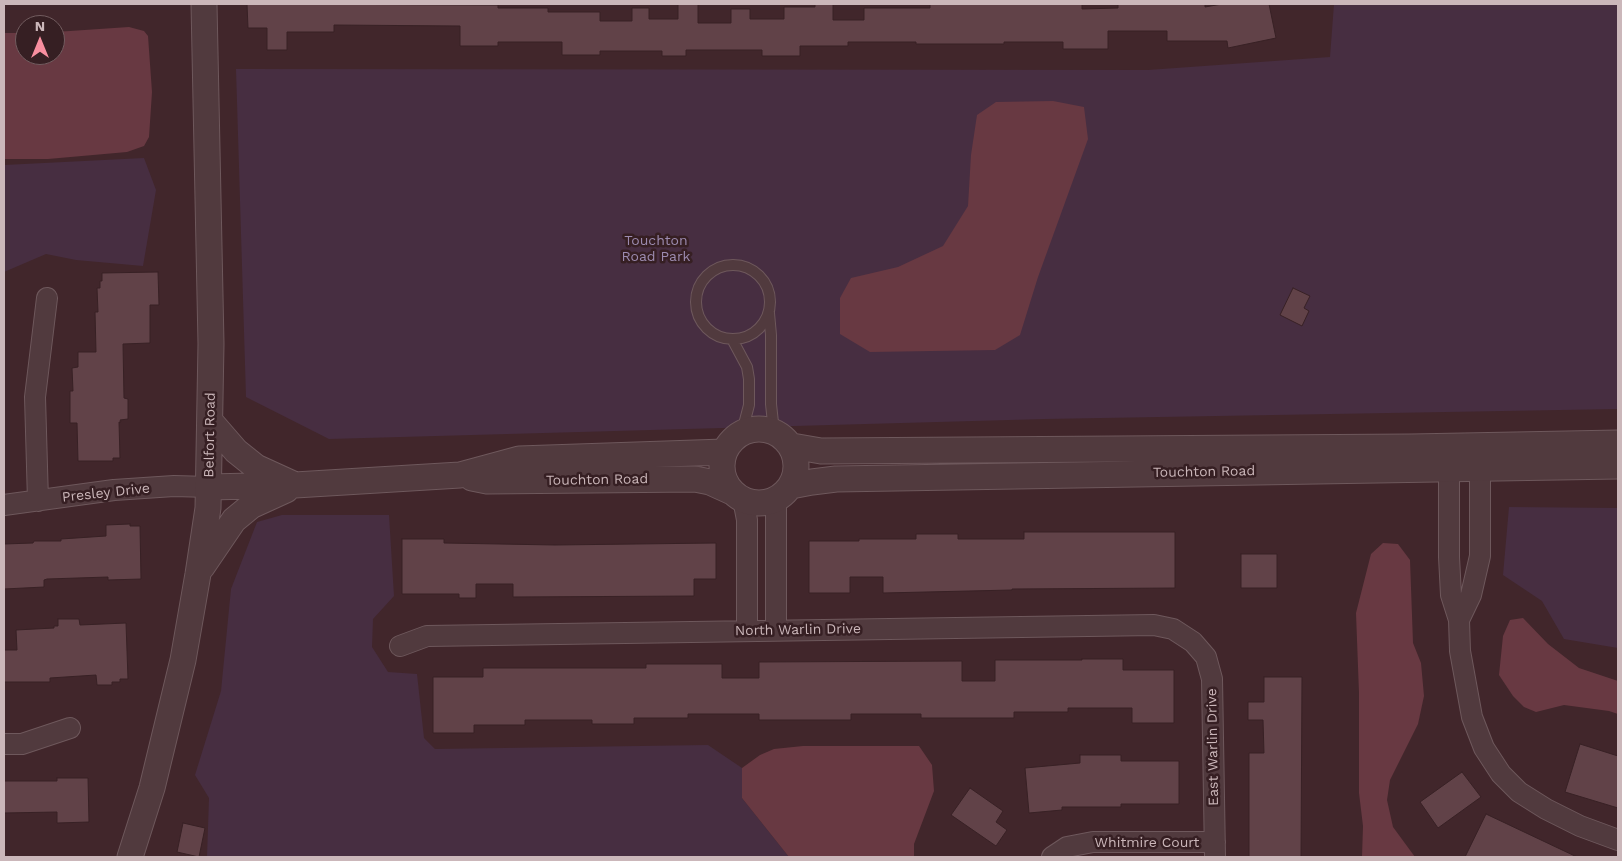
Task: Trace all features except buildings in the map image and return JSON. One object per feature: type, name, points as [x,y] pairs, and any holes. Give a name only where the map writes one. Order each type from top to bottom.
[{"type":"street","name":"Belfort Road","points":[[130,857],[152,788],[183,660],[198,574],[209,488],[212,344],[204,4]]},
{"type":"street","points":[[38,501],[35,397],[47,298]]},
{"type":"street","points":[[210,421],[236,451],[256,467],[295,486]]},
{"type":"street","name":"Touchton Road","points":[[742,432],[756,428],[770,430],[783,439],[821,451],[1480,457],[1618,466]]},
{"type":"street","points":[[742,432],[731,440],[724,452],[722,473],[726,484],[738,496],[748,520],[747,631]]},
{"type":"street","points":[[776,630],[776,564],[783,493],[796,473],[796,460],[783,439]]},
{"type":"street","name":"Touchton Road","points":[[1480,457],[1618,443]]},
{"type":"street","name":"Touchton Road","points":[[209,488],[295,486],[460,475],[519,459],[724,452]]},
{"type":"street","points":[[1449,457],[1451,595],[1459,620],[1460,651],[1472,717],[1484,748],[1501,774],[1519,792],[1546,809],[1580,826],[1618,840]]},
{"type":"street","name":"Touchton Road","points":[[460,475],[487,481],[695,479],[710,482],[738,496],[760,503],[768,502],[783,493],[812,482],[836,479],[1058,474],[1449,457]]},
{"type":"street","points":[[1459,620],[1472,595],[1480,556],[1480,457]]},
{"type":"street","name":"Presley Drive","points":[[4,505],[114,490],[174,486],[209,488]]},
{"type":"street","points":[[198,574],[234,520],[252,506],[295,486]]},
{"type":"street","points":[[1449,557],[1480,556]]},
{"type":"street","points":[[748,564],[776,564]]},
{"type":"street","name":"North Warlin Drive","points":[[400,646],[427,636],[1154,625],[1173,629],[1193,642]]},
{"type":"street","name":"East Warlin Drive","points":[[1193,642],[1206,657],[1212,679],[1215,850]]},
{"type":"street","points":[[4,744],[22,744],[70,728]]},
{"type":"street","name":"Whitmire Court","points":[[1052,857],[1067,847],[1093,842],[1215,850]]},
{"type":"lane","points":[[769,313],[763,324],[755,332],[744,337],[732,339],[720,337],[702,323],[696,312],[695,300],[698,288],[704,277],[726,265],[739,265],[751,269],[761,277],[767,288],[770,300],[771,404],[783,439]]},
{"type":"lane","points":[[732,339],[747,367],[749,379],[749,405],[742,432]]},
{"type":"green space","name":"Touchton Road Park","points":[[1334,4],[1618,4],[1618,409],[1045,419],[329,439],[246,397],[236,69],[1148,70],[1330,57]]},
{"type":"green space","points":[[144,158],[156,190],[143,266],[76,260],[46,254],[4,272],[4,165]]},
{"type":"green space","points":[[1509,507],[1618,508],[1618,648],[1564,639],[1542,601],[1503,575]]},
{"type":"green space","points":[[282,515],[389,515],[394,596],[373,619],[372,647],[388,672],[417,674],[424,738],[435,749],[708,745],[742,768],[742,798],[789,857],[207,857],[209,798],[195,775],[221,691],[231,589],[257,522]]},
{"type":"shaded area","points":[[129,27],[144,31],[148,36],[152,92],[149,137],[144,146],[127,152],[48,159],[4,159],[4,33],[15,33],[15,65],[65,65],[65,31]]},
{"type":"shaded area","points":[[1053,101],[1084,107],[1088,139],[1038,277],[1020,335],[995,350],[870,352],[840,334],[840,298],[851,278],[898,267],[943,246],[968,206],[971,155],[977,115],[996,102]]},
{"type":"shaded area","points":[[1383,543],[1398,544],[1410,560],[1413,643],[1421,663],[1424,696],[1418,724],[1390,780],[1387,800],[1393,827],[1415,857],[1362,857],[1363,826],[1359,793],[1359,693],[1356,613],[1371,554]]},
{"type":"shaded area","points":[[1523,618],[1548,644],[1579,668],[1618,681],[1618,714],[1564,705],[1536,712],[1524,707],[1513,696],[1499,675],[1503,636],[1510,620]]},
{"type":"shaded area","points":[[803,746],[919,746],[932,765],[934,791],[914,844],[914,857],[789,857],[742,798],[742,768],[760,755],[774,749]]}]
